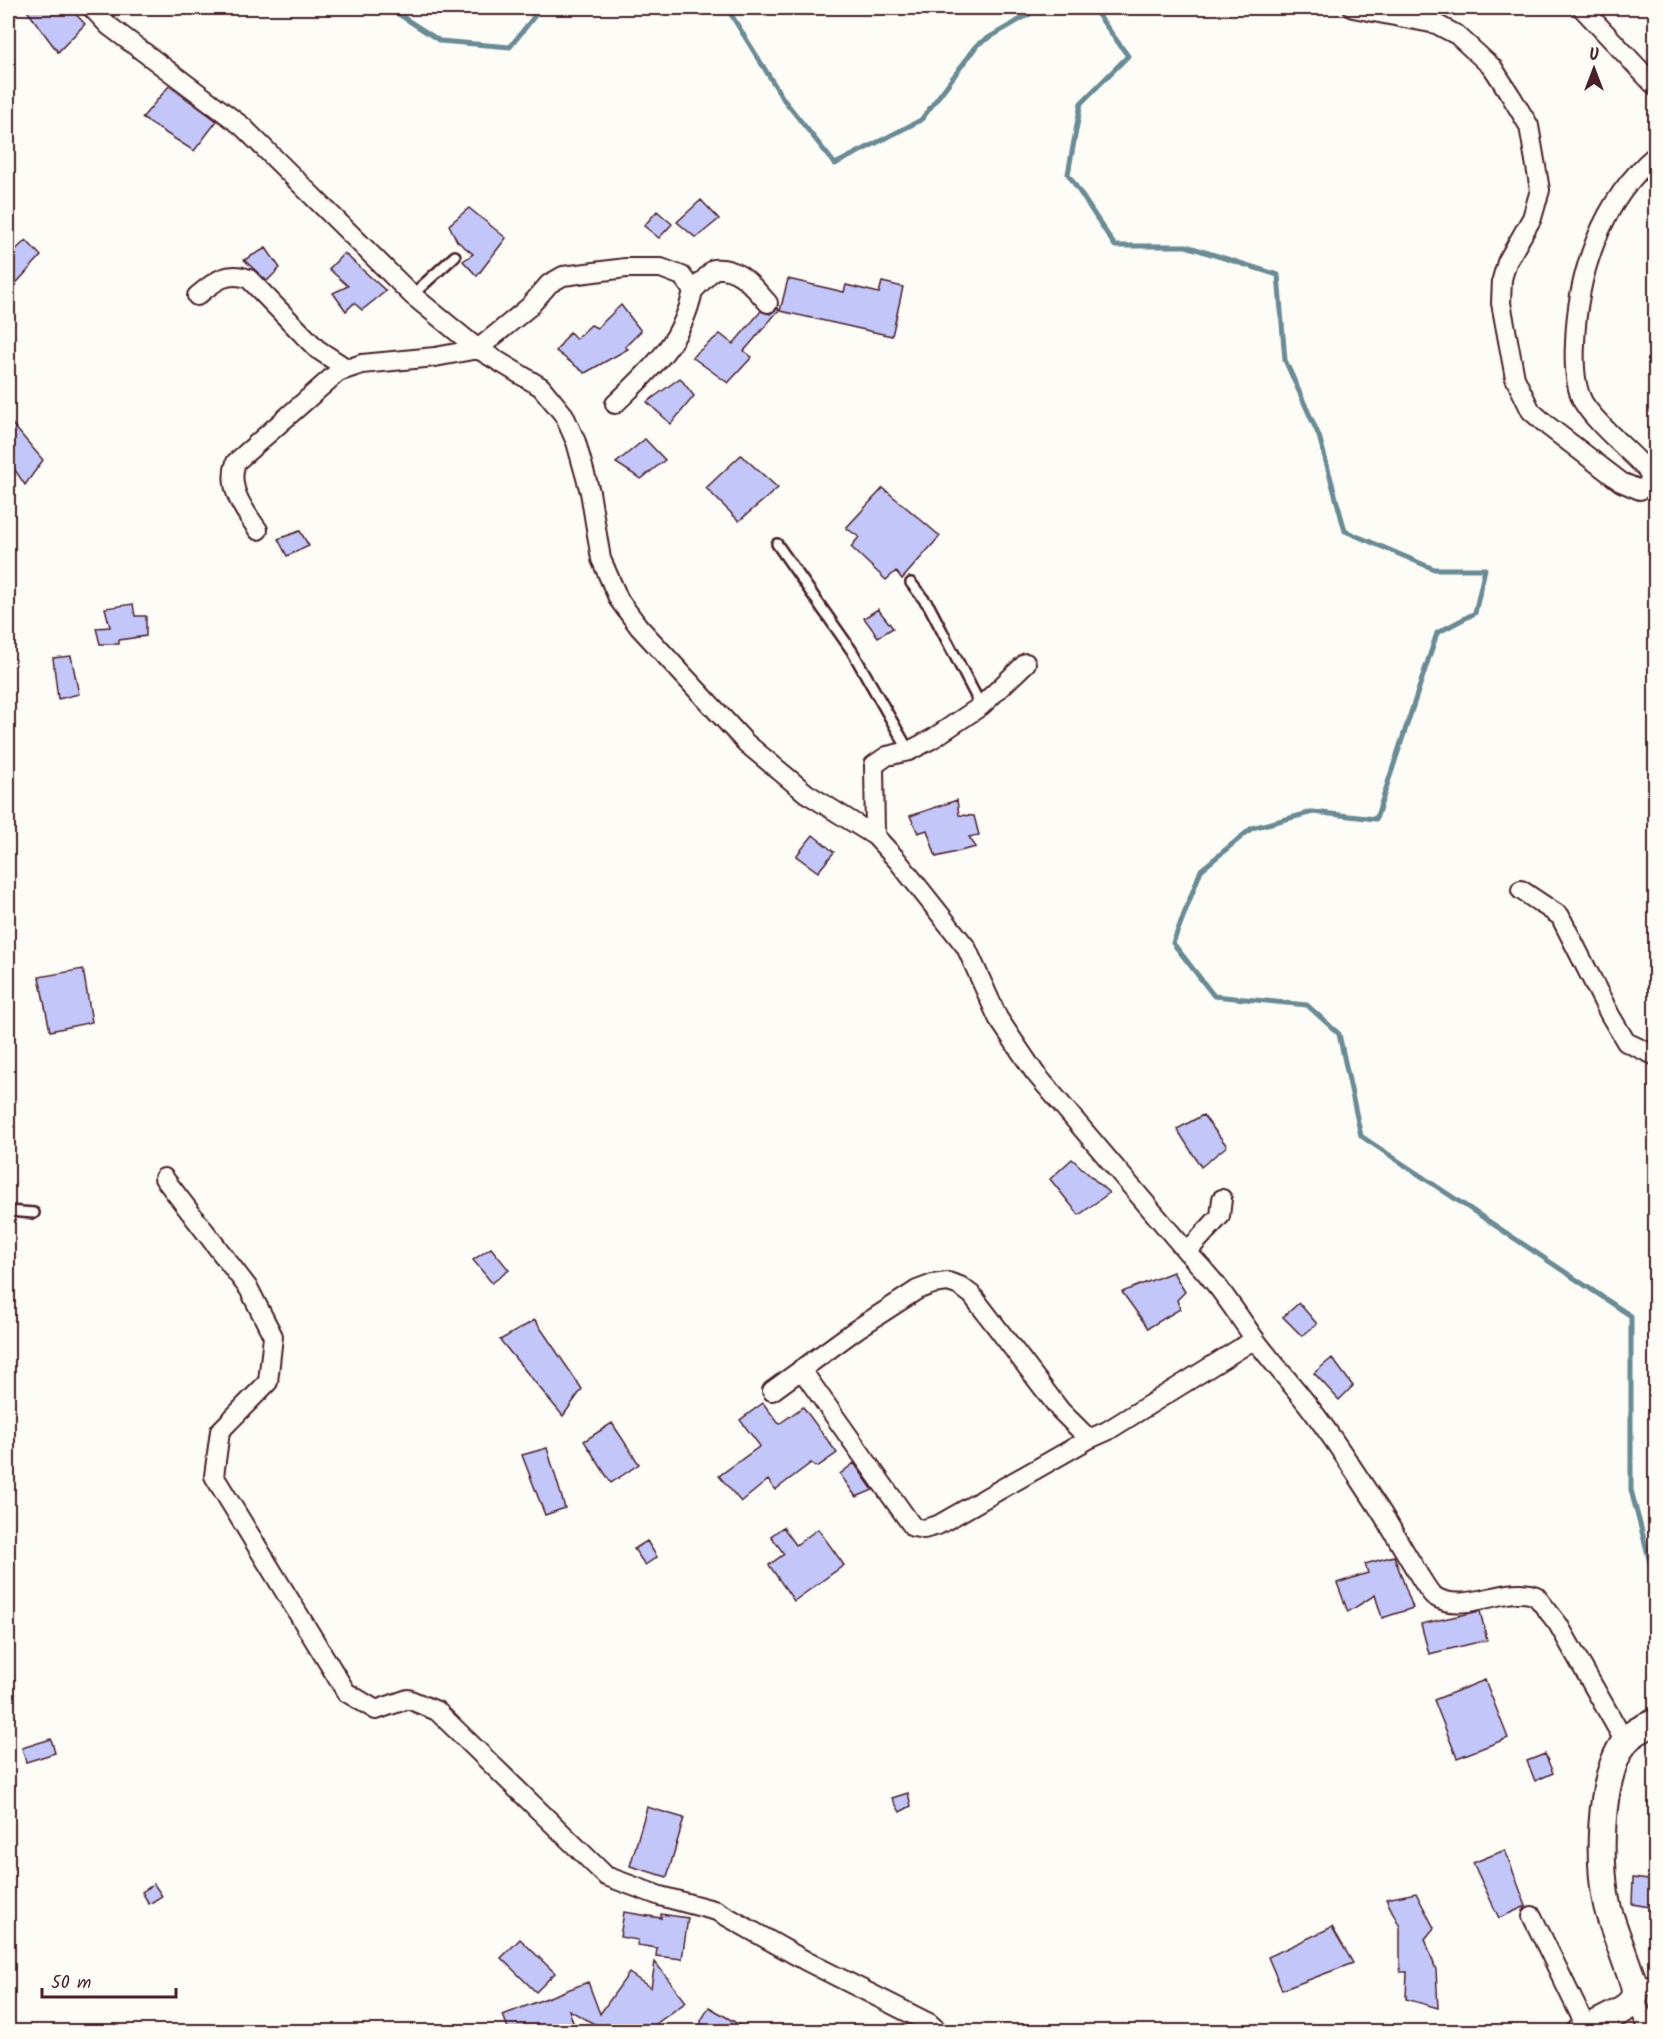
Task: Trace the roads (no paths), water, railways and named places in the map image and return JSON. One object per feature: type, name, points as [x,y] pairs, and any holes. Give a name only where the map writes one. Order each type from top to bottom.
[{"type":"main road","points":[[1583,2030],[1623,2010],[1641,1991],[1609,1912],[1602,1869],[1603,1815],[1612,1769],[1625,1742],[1635,1733],[1655,1722]]},
{"type":"street","points":[[92,8],[109,26],[242,126],[412,295],[478,349],[541,387],[564,415],[576,441],[590,492],[602,558],[619,600],[639,627],[746,743],[806,793],[875,836],[966,947],[998,1018],[1035,1073],[1187,1252],[1213,1278],[1255,1339],[1338,1446],[1402,1544],[1428,1590],[1435,1597],[1445,1600],[1478,1602],[1520,1592],[1536,1596],[1569,1643],[1625,1742]]},
{"type":"street","points":[[1353,8],[1436,24],[1457,35],[1493,68],[1529,126],[1540,190],[1532,218],[1508,262],[1502,279],[1501,303],[1515,378],[1531,411],[1622,482],[1640,490],[1650,483],[1649,472],[1584,402],[1580,393],[1575,359],[1576,315],[1589,256],[1607,219],[1644,165],[1656,155]]},
{"type":"street","points":[[1582,8],[1656,87]]},
{"type":"street","points":[[258,530],[243,509],[233,486],[232,473],[236,462],[338,372],[346,368],[478,349],[529,307],[549,284],[572,273],[626,268],[661,268],[682,276],[693,291]]},
{"type":"street","points":[[615,404],[657,363],[680,334],[693,291],[714,269],[728,270],[743,276],[768,303]]},
{"type":"street","points":[[197,296],[219,278],[237,274],[249,279],[317,349],[346,368]]},
{"type":"street","points":[[875,836],[874,765],[887,756],[909,751],[981,706],[1026,663]]},
{"type":"street","points":[[1521,890],[1560,916],[1610,1016],[1626,1042],[1656,1056]]},
{"type":"street","points":[[164,1178],[249,1289],[273,1336],[268,1382],[220,1431],[214,1476],[346,1692],[376,1710],[408,1699],[437,1712],[606,1876],[660,1896],[717,1911],[806,1961],[929,2023],[939,2031]]},
{"type":"street","points":[[1187,1252],[1220,1216],[1222,1199]]},
{"type":"street","points":[[772,1391],[857,1329],[917,1290],[933,1284],[948,1282],[960,1286],[972,1295],[1060,1410],[1089,1439]]},
{"type":"street","points":[[801,1369],[913,1527],[924,1529],[938,1525],[1107,1431],[1255,1339]]},
{"type":"street","points":[[1532,1916],[1583,2030]]},
{"type":"street","points":[[1641,1991],[1651,2031]]},
{"type":"lane","points":[[412,295],[454,256]]},
{"type":"lane","points":[[777,544],[852,651],[909,751]]},
{"type":"lane","points":[[911,583],[930,606],[981,706]]},
{"type":"lane","points":[[8,1211],[34,1213]]},
{"type":"waterway","points":[[389,8],[440,41],[510,47],[541,8]]},
{"type":"waterway","points":[[727,8],[784,100],[835,164],[921,120],[978,44],[1033,12],[1096,12],[1128,56],[1081,103],[1068,174],[1115,246],[1186,246],[1278,275],[1285,360],[1319,436],[1345,531],[1434,569],[1485,569],[1475,613],[1437,633],[1376,819],[1313,812],[1252,828],[1201,870],[1173,943],[1214,996],[1307,1005],[1339,1034],[1361,1136],[1631,1316],[1631,1490],[1656,1585]]}]
